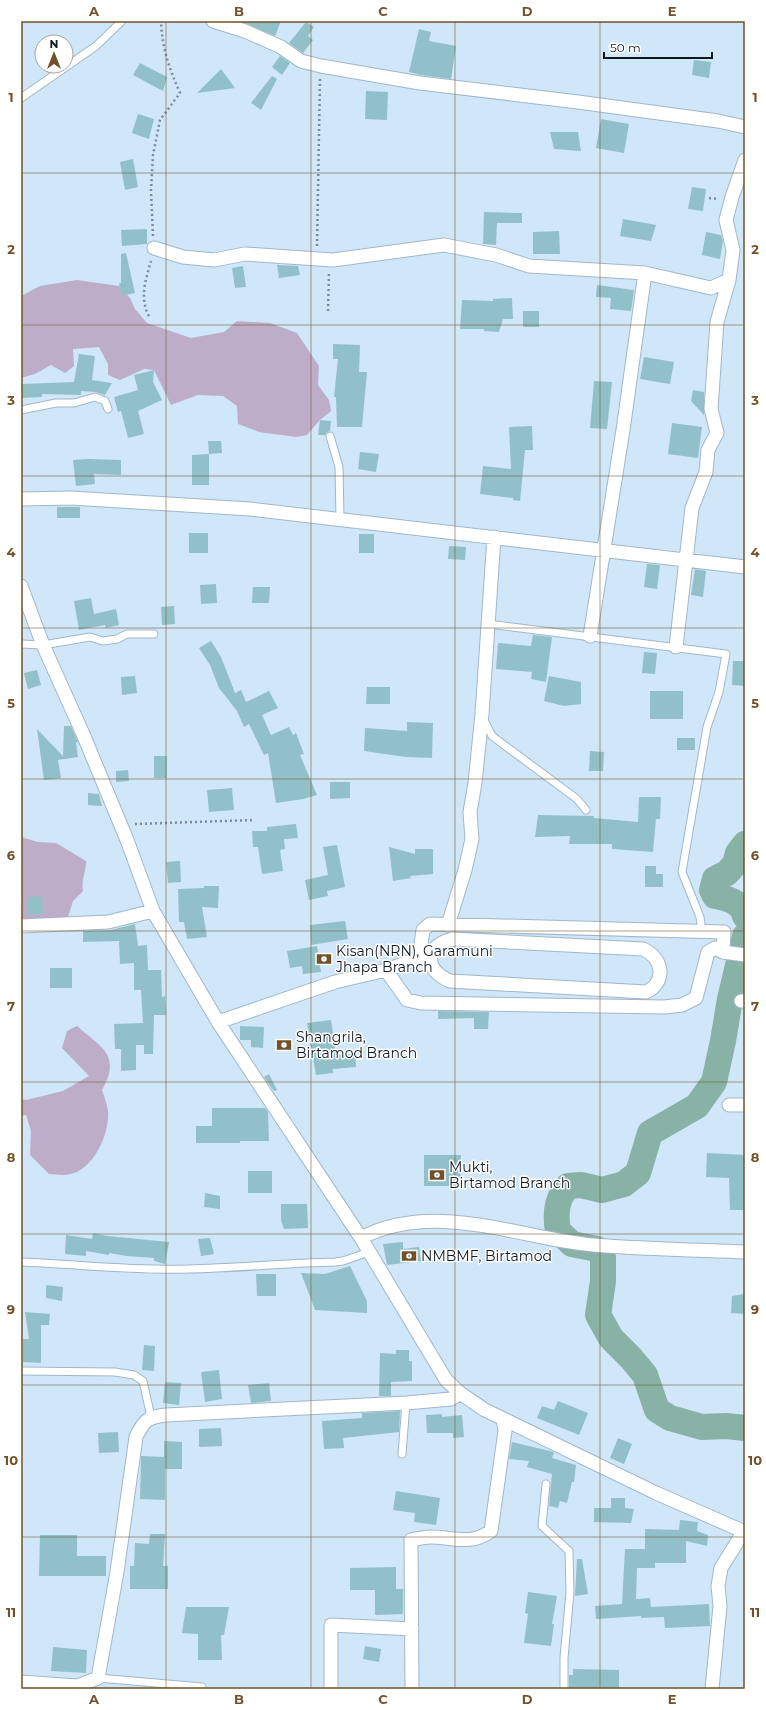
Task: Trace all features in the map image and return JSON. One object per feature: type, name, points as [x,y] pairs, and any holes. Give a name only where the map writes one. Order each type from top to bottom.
[{"type":"street","points":[[213,21],[245,31],[281,47],[301,61],[321,66],[420,83],[578,102],[745,126]]},
{"type":"street","points":[[676,648],[692,508],[706,472],[708,450],[716,433],[710,409],[717,329],[729,280],[734,250],[726,220],[732,196],[745,160]]},
{"type":"street","points":[[154,248],[183,257],[214,260],[245,254],[323,260],[444,245],[496,255],[529,266],[645,273],[710,288],[729,280]]},
{"type":"street","points":[[590,636],[645,273]]},
{"type":"street","points":[[21,499],[70,498],[250,509],[745,567]]},
{"type":"street","points":[[448,925],[472,839],[470,812],[475,783],[482,714],[494,537]]},
{"type":"street","points":[[21,586],[43,645],[83,734],[120,824],[153,911],[218,1022],[361,1238],[446,1380],[460,1393],[485,1410],[656,1493],[745,1532],[721,1568],[718,1586],[720,1606],[712,1689]]},
{"type":"street","points":[[21,926],[108,922],[153,911]]},
{"type":"street","points":[[218,1022],[335,982],[386,970],[419,958],[423,930],[430,924],[724,932],[726,952]]},
{"type":"street","points":[[452,939],[643,949],[654,956],[660,969],[660,976],[657,983],[652,989],[646,992],[450,981],[439,975],[432,967],[431,962],[432,951],[437,945],[452,939]]},
{"type":"street","points":[[386,970],[408,1000],[421,1003],[664,1007],[682,1005],[696,998],[708,952],[715,948],[726,952],[745,955]]},
{"type":"street","points":[[729,1105],[745,1105]]},
{"type":"street","points":[[361,1238],[374,1232],[406,1224],[434,1222],[488,1225],[593,1245],[745,1252]]},
{"type":"street","points":[[21,1682],[77,1688],[98,1678],[117,1572],[136,1436],[142,1425],[151,1417],[406,1403],[451,1399],[460,1393]]},
{"type":"street","points":[[412,1689],[411,1540],[429,1537],[470,1540],[482,1538],[492,1531],[505,1431],[503,1419]]},
{"type":"street","points":[[331,1689],[331,1625],[412,1629]]},
{"type":"lane","points":[[21,98],[96,46],[122,21]]},
{"type":"lane","points":[[21,410],[56,404],[74,404],[95,397],[105,401],[108,410]]},
{"type":"lane","points":[[330,436],[339,467],[340,519]]},
{"type":"lane","points":[[488,624],[726,654],[719,692],[707,727],[682,872],[700,918],[702,932]]},
{"type":"lane","points":[[21,644],[43,645],[90,637],[103,641],[117,639],[127,634],[154,634]]},
{"type":"lane","points":[[482,714],[492,736],[577,799],[586,810]]},
{"type":"lane","points":[[21,1262],[188,1270],[288,1263],[335,1262],[343,1261],[369,1252]]},
{"type":"lane","points":[[21,1371],[115,1372],[134,1375],[143,1381],[151,1417]]},
{"type":"lane","points":[[402,1454],[406,1403]]},
{"type":"lane","points":[[546,1484],[542,1526],[569,1552],[570,1592],[564,1666],[564,1689]]},
{"type":"lane","points":[[98,1678],[202,1687]]},
{"type":"path","points":[[149,316],[144,308],[143,296],[154,248],[151,190],[153,155],[160,120],[180,93],[172,75],[162,40],[161,21]]},
{"type":"path","points":[[321,66],[323,260],[328,311]]},
{"type":"path","points":[[120,824],[254,820]]},
{"type":"shaded area","points":[[77,280],[119,286],[130,298],[135,309],[147,323],[191,338],[224,332],[237,321],[270,323],[297,333],[319,366],[318,385],[329,400],[331,411],[320,420],[307,435],[296,437],[259,432],[238,424],[237,406],[223,396],[198,395],[171,405],[154,370],[144,369],[120,380],[108,375],[108,364],[99,347],[73,349],[74,366],[65,373],[51,365],[35,374],[21,378],[21,296],[40,286]]},
{"type":"shaded area","points":[[21,837],[38,842],[56,843],[86,861],[83,891],[73,901],[68,917],[56,921],[21,923]]},
{"type":"shaded area","points":[[77,1026],[101,1046],[109,1060],[110,1068],[108,1078],[102,1090],[108,1111],[108,1120],[99,1149],[87,1165],[79,1171],[71,1174],[49,1174],[30,1155],[31,1131],[26,1115],[21,1116],[21,1099],[26,1100],[63,1091],[89,1076],[62,1048],[67,1031]]},
{"type":"building","points":[[240,21],[281,21],[275,36]]},
{"type":"building","points":[[306,22],[314,27],[308,36],[313,40],[303,53],[289,43]]},
{"type":"building","points":[[419,29],[431,32],[429,41],[456,46],[451,79],[409,72]]},
{"type":"building","points":[[280,56],[290,63],[282,75],[272,67]]},
{"type":"building","points":[[694,60],[711,62],[709,78],[692,75]]},
{"type":"building","points":[[140,63],[167,77],[163,91],[133,75]]},
{"type":"building","points":[[221,69],[235,88],[197,93]]},
{"type":"building","points":[[272,76],[277,79],[261,110],[251,103]]},
{"type":"building","points":[[366,91],[388,92],[387,120],[365,119]]},
{"type":"building","points":[[138,114],[154,119],[149,139],[132,133]]},
{"type":"building","points":[[601,119],[629,124],[624,153],[596,148]]},
{"type":"building","points":[[550,132],[578,132],[581,151],[554,149]]},
{"type":"building","points":[[133,159],[138,187],[125,190],[120,162]]},
{"type":"building","points":[[692,187],[706,189],[703,211],[688,209]]},
{"type":"building","points":[[484,212],[522,213],[522,223],[497,223],[496,245],[483,244]]},
{"type":"building","points":[[623,219],[656,225],[651,241],[620,236]]},
{"type":"building","points":[[147,229],[147,244],[122,246],[121,230]]},
{"type":"building","points":[[559,231],[560,254],[533,254],[533,232]]},
{"type":"building","points":[[706,232],[721,235],[723,241],[720,259],[702,255]]},
{"type":"building","points":[[126,253],[135,293],[122,296],[119,284],[121,283],[121,254]]},
{"type":"building","points":[[277,265],[298,266],[300,275],[279,278]]},
{"type":"building","points":[[243,266],[246,287],[235,288],[232,268]]},
{"type":"building","points":[[597,285],[634,290],[631,311],[610,309],[611,298],[596,297]]},
{"type":"building","points":[[512,298],[513,319],[503,319],[499,332],[484,331],[484,329],[460,329],[462,300],[493,301],[493,299]]},
{"type":"building","points":[[523,311],[539,311],[539,327],[523,327]]},
{"type":"building","points":[[333,344],[360,345],[359,372],[367,372],[362,427],[337,427],[336,397],[334,397],[338,359],[333,359]]},
{"type":"building","points":[[79,354],[95,356],[92,380],[112,383],[105,395],[96,392],[81,391],[81,395],[42,394],[42,397],[21,398],[21,384],[74,382]]},
{"type":"building","points":[[644,357],[674,362],[670,384],[640,379]]},
{"type":"building","points":[[154,370],[153,382],[162,400],[138,411],[144,434],[128,438],[121,411],[118,412],[114,397],[138,390],[134,375]]},
{"type":"building","points":[[594,381],[612,382],[607,429],[590,428]]},
{"type":"building","points":[[693,390],[704,392],[704,415],[691,401]]},
{"type":"building","points":[[320,420],[331,421],[330,431],[325,435],[318,435]]},
{"type":"building","points":[[672,423],[702,427],[698,458],[668,454]]},
{"type":"building","points":[[532,426],[533,450],[525,450],[520,501],[513,500],[513,498],[480,494],[483,466],[511,469],[509,427]]},
{"type":"building","points":[[208,441],[221,441],[222,453],[209,454]]},
{"type":"building","points":[[360,452],[379,454],[376,472],[358,469]]},
{"type":"building","points":[[209,454],[209,485],[192,485],[192,455]]},
{"type":"building","points":[[73,460],[121,460],[121,475],[94,474],[95,484],[76,486]]},
{"type":"building","points":[[57,507],[80,507],[80,518],[57,518]]},
{"type":"building","points":[[189,533],[208,533],[208,553],[189,553]]},
{"type":"building","points":[[359,534],[374,534],[374,553],[359,553]]},
{"type":"building","points":[[449,546],[466,547],[465,560],[448,559]]},
{"type":"building","points":[[647,564],[660,565],[657,589],[644,587]]},
{"type":"building","points":[[695,569],[706,571],[703,597],[691,595]]},
{"type":"building","points":[[216,584],[217,603],[201,604],[200,585]]},
{"type":"building","points":[[253,587],[270,587],[269,603],[252,603]]},
{"type":"building","points":[[91,598],[94,614],[116,609],[119,625],[106,628],[105,625],[79,630],[74,601]]},
{"type":"building","points":[[174,606],[175,624],[162,625],[161,607]]},
{"type":"building","points":[[533,635],[552,637],[546,682],[531,679],[532,672],[496,669],[498,643],[531,646]]},
{"type":"building","points":[[211,641],[221,657],[235,693],[241,690],[246,702],[269,691],[278,708],[262,715],[271,735],[289,727],[293,735],[296,733],[304,754],[300,755],[317,795],[303,799],[276,803],[268,753],[264,755],[249,724],[244,727],[237,711],[219,688],[210,665],[199,648]]},
{"type":"building","points":[[644,652],[657,653],[655,674],[642,673]]},
{"type":"building","points":[[733,661],[745,661],[745,686],[732,685]]},
{"type":"building","points":[[37,670],[41,685],[28,689],[24,673]]},
{"type":"building","points":[[135,676],[137,693],[122,695],[121,677]]},
{"type":"building","points":[[549,676],[581,682],[581,704],[564,706],[544,701]]},
{"type":"building","points":[[367,687],[390,687],[390,704],[366,704]]},
{"type":"building","points":[[650,691],[683,691],[683,719],[650,719]]},
{"type":"building","points":[[407,722],[433,723],[432,758],[406,757],[364,751],[365,728],[407,731]]},
{"type":"building","points":[[64,726],[71,726],[78,742],[76,742],[78,757],[58,760],[61,778],[44,780],[37,729],[63,756]]},
{"type":"building","points":[[677,738],[695,738],[695,750],[677,750]]},
{"type":"building","points":[[590,751],[604,752],[603,771],[589,771]]},
{"type":"building","points":[[154,756],[167,756],[167,778],[154,778]]},
{"type":"building","points":[[128,770],[129,781],[116,782],[116,771]]},
{"type":"building","points":[[330,782],[350,782],[350,798],[330,799]]},
{"type":"building","points":[[232,788],[234,810],[209,812],[207,790]]},
{"type":"building","points":[[88,793],[99,794],[102,806],[88,805]]},
{"type":"building","points":[[639,797],[661,797],[660,819],[656,819],[653,852],[612,849],[612,844],[569,844],[570,836],[535,837],[538,815],[594,816],[594,818],[638,822]]},
{"type":"building","points":[[296,824],[298,838],[284,839],[285,849],[280,850],[283,871],[262,874],[258,847],[253,847],[252,831],[267,831],[267,827]]},
{"type":"building","points":[[337,845],[345,887],[327,891],[328,896],[309,900],[305,880],[328,875],[323,847]]},
{"type":"building","points":[[389,847],[415,854],[415,849],[433,849],[433,874],[410,876],[411,878],[393,881]]},
{"type":"building","points":[[180,861],[181,882],[168,883],[166,862]]},
{"type":"building","points":[[645,866],[656,866],[656,874],[663,874],[663,887],[645,887]]},
{"type":"building","points":[[204,886],[219,886],[218,908],[202,907],[207,937],[187,939],[184,922],[179,922],[178,889],[204,888]]},
{"type":"building","points":[[42,896],[43,914],[28,915],[27,897]]},
{"type":"building","points":[[345,921],[348,939],[311,945],[310,925]]},
{"type":"building","points":[[135,924],[138,946],[147,945],[148,970],[161,970],[162,997],[165,996],[166,1015],[154,1015],[153,1054],[144,1054],[144,1045],[136,1045],[136,1070],[121,1071],[121,1049],[115,1049],[114,1024],[143,1023],[141,990],[134,990],[134,963],[120,964],[119,941],[83,942],[83,931],[111,930]]},
{"type":"building","points":[[317,946],[321,972],[303,974],[302,966],[290,968],[287,951]]},
{"type":"building","points":[[50,968],[72,968],[72,988],[50,988]]},
{"type":"building","points":[[438,1011],[489,1012],[488,1029],[474,1029],[474,1018],[438,1019]]},
{"type":"building","points":[[331,1020],[336,1055],[355,1054],[356,1067],[333,1069],[333,1073],[316,1075],[307,1023]]},
{"type":"building","points":[[240,1026],[264,1027],[263,1048],[251,1047],[251,1040],[240,1040]]},
{"type":"building","points":[[269,1074],[277,1090],[274,1091],[264,1077]]},
{"type":"building","points":[[212,1108],[265,1108],[268,1112],[269,1141],[240,1141],[240,1143],[196,1143],[196,1126],[212,1126]]},
{"type":"building","points":[[707,1153],[745,1155],[745,1210],[730,1210],[729,1178],[706,1177]]},
{"type":"building","points":[[424,1155],[461,1155],[461,1186],[424,1186]]},
{"type":"building","points":[[248,1171],[272,1171],[272,1193],[248,1193]]},
{"type":"building","points":[[205,1193],[220,1196],[220,1209],[204,1207]]},
{"type":"building","points":[[281,1204],[307,1204],[308,1228],[284,1229],[281,1221]]},
{"type":"building","points":[[93,1233],[107,1236],[169,1242],[165,1264],[154,1261],[154,1258],[109,1253],[109,1255],[86,1251],[86,1256],[65,1254],[66,1235],[92,1239]]},
{"type":"building","points":[[210,1238],[214,1254],[201,1256],[198,1239]]},
{"type":"building","points":[[403,1242],[403,1249],[419,1247],[421,1261],[387,1265],[383,1244]]},
{"type":"building","points":[[350,1266],[367,1301],[367,1313],[315,1310],[301,1273],[325,1274]]},
{"type":"building","points":[[256,1274],[276,1274],[276,1296],[257,1296]]},
{"type":"building","points":[[46,1285],[63,1287],[62,1301],[46,1298]]},
{"type":"building","points":[[745,1294],[745,1314],[731,1313],[732,1296]]},
{"type":"building","points":[[25,1312],[50,1314],[49,1325],[41,1325],[41,1363],[23,1362],[23,1339],[29,1339]]},
{"type":"building","points":[[144,1345],[155,1346],[154,1371],[142,1370]]},
{"type":"building","points":[[396,1350],[409,1350],[409,1361],[412,1361],[412,1381],[391,1382],[391,1396],[379,1396],[380,1353],[396,1354]]},
{"type":"building","points":[[219,1370],[222,1399],[205,1402],[201,1372]]},
{"type":"building","points":[[165,1382],[181,1383],[179,1405],[163,1403]]},
{"type":"building","points":[[269,1383],[271,1401],[251,1403],[248,1385]]},
{"type":"building","points":[[558,1401],[588,1413],[579,1435],[537,1418],[542,1406],[554,1410]]},
{"type":"building","points":[[400,1411],[399,1432],[343,1438],[344,1448],[324,1449],[322,1421],[362,1418],[362,1413]]},
{"type":"building","points":[[442,1414],[442,1417],[462,1415],[464,1437],[453,1438],[453,1433],[427,1433],[426,1415]]},
{"type":"building","points":[[221,1428],[222,1446],[199,1447],[199,1429]]},
{"type":"building","points":[[118,1432],[119,1452],[99,1453],[98,1433]]},
{"type":"building","points":[[618,1438],[632,1444],[624,1464],[610,1458]]},
{"type":"building","points":[[164,1441],[182,1442],[182,1469],[165,1469],[165,1500],[140,1499],[141,1456],[164,1457]]},
{"type":"building","points":[[512,1442],[554,1452],[552,1458],[576,1465],[574,1482],[572,1482],[567,1503],[560,1501],[558,1508],[549,1506],[552,1474],[527,1467],[529,1461],[509,1459]]},
{"type":"building","points":[[396,1491],[440,1498],[436,1525],[414,1522],[415,1513],[393,1510]]},
{"type":"building","points":[[611,1498],[625,1498],[625,1508],[634,1509],[631,1523],[594,1522],[594,1508],[611,1508]]},
{"type":"building","points":[[680,1520],[698,1522],[697,1531],[708,1535],[707,1546],[686,1541],[686,1563],[655,1563],[655,1568],[637,1568],[636,1599],[650,1598],[651,1607],[709,1604],[710,1626],[665,1628],[664,1617],[641,1618],[641,1616],[596,1619],[595,1606],[622,1604],[625,1549],[645,1549],[645,1529],[679,1530]]},
{"type":"building","points":[[150,1534],[165,1534],[163,1566],[168,1566],[168,1589],[130,1589],[130,1566],[134,1566],[135,1543],[149,1544]]},
{"type":"building","points":[[40,1535],[77,1535],[77,1556],[106,1556],[106,1576],[39,1576]]},
{"type":"building","points":[[577,1559],[582,1559],[588,1594],[575,1596]]},
{"type":"building","points":[[396,1567],[396,1589],[403,1589],[403,1614],[375,1615],[375,1590],[350,1590],[350,1568]]},
{"type":"building","points":[[528,1592],[557,1596],[552,1624],[554,1624],[551,1646],[524,1643],[528,1614],[525,1613]]},
{"type":"building","points":[[186,1607],[229,1607],[224,1635],[221,1635],[222,1660],[198,1660],[198,1634],[182,1633]]},
{"type":"building","points":[[365,1646],[381,1649],[379,1662],[363,1659]]},
{"type":"building","points":[[53,1647],[87,1650],[86,1673],[51,1671]]},
{"type":"building","points":[[573,1669],[619,1670],[619,1689],[569,1689],[569,1675],[573,1675]]},
{"type":"waterway","points":[[745,844],[738,853],[735,864],[727,873],[715,879],[712,890],[715,896],[725,898],[738,904],[745,916]]},
{"type":"waterway","points":[[745,936],[730,999],[714,1082],[697,1106],[650,1133],[638,1173],[624,1184],[602,1190],[581,1185],[568,1186],[561,1196],[557,1207],[558,1231],[572,1244],[597,1249],[603,1257],[603,1281],[598,1315],[611,1338],[645,1375],[657,1410],[670,1418],[702,1427],[726,1426],[745,1428]]},
{"type":"place","name":"Kisan(NRN), Garamuni Jhapa Branch","points":[[324,959]]},
{"type":"place","name":"Shangrila, Birtamod Branch","points":[[284,1045]]},
{"type":"place","name":"Mukti, Birtamod Branch","points":[[437,1175]]},
{"type":"place","name":"NMBMF, Birtamod","points":[[409,1256]]}]
